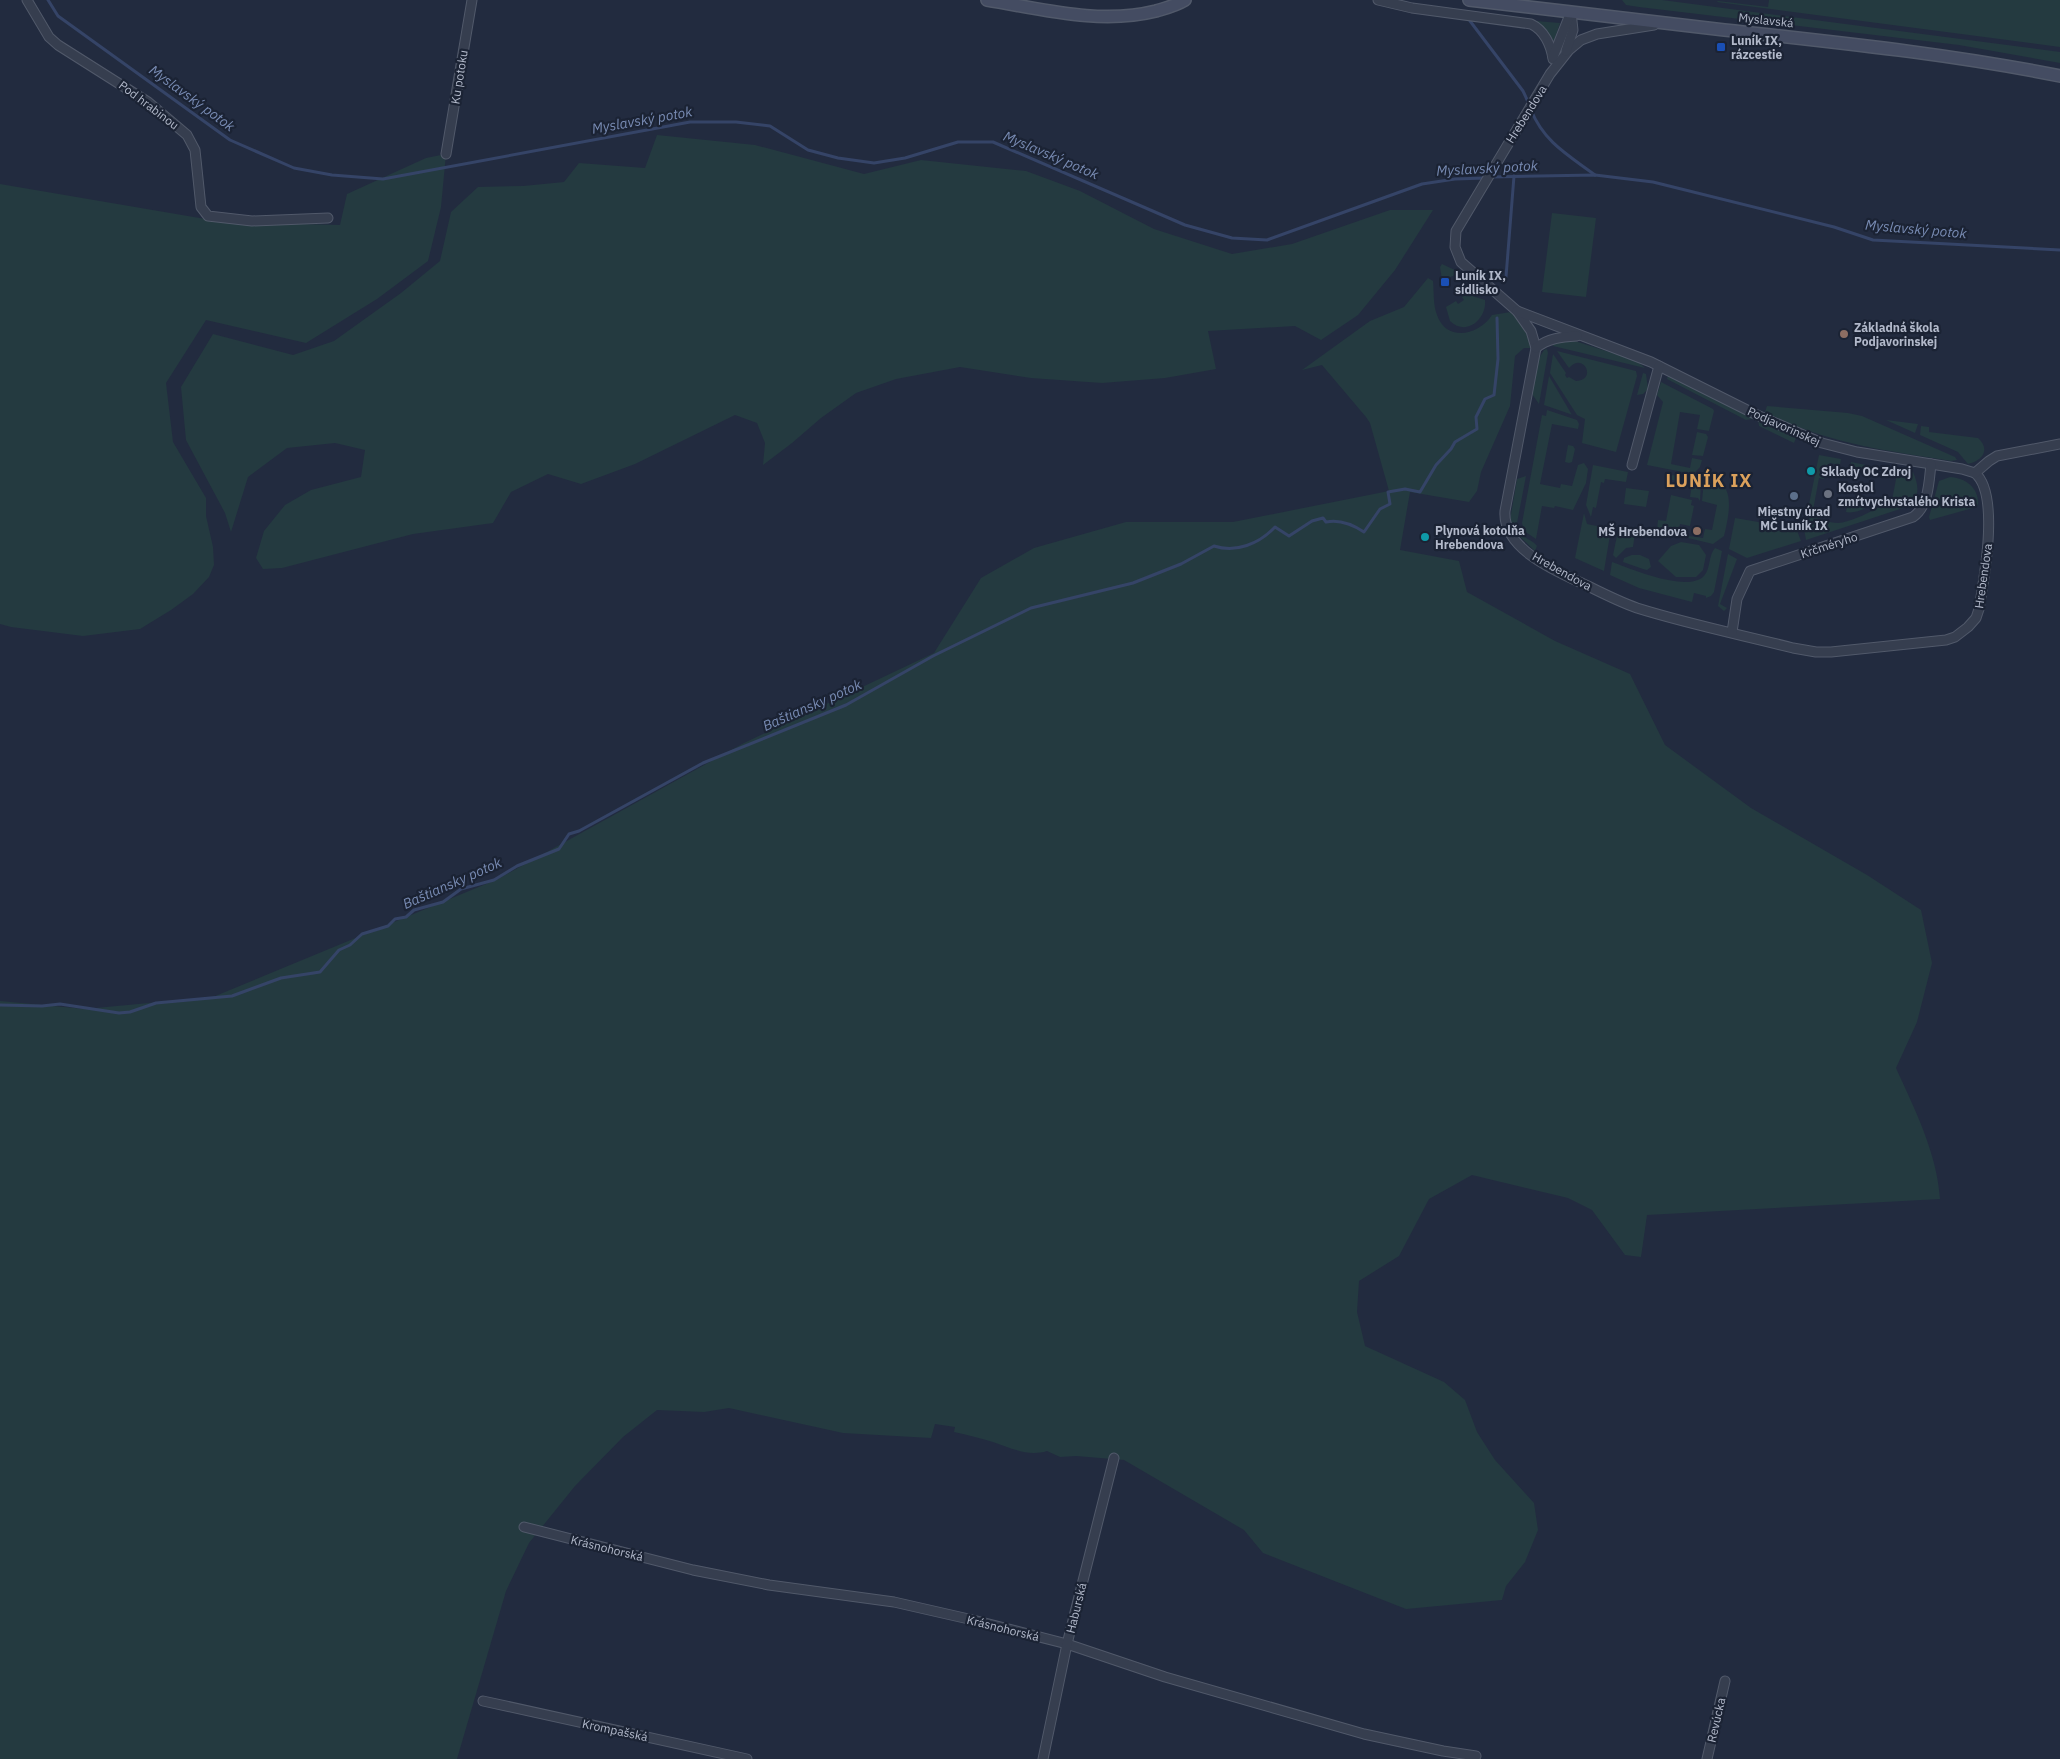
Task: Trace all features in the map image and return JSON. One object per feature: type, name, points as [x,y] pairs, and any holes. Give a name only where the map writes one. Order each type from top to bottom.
[{"type":"street","name":"Pod hrabinou","points":[[27,0],[40,24],[54,41],[85,64],[120,83],[148,102],[187,135],[195,150],[201,207],[208,216],[252,221],[328,218]]},
{"type":"street","name":"Ku potoku","points":[[446,154],[472,0]]},
{"type":"street","points":[[987,0],[1109,17],[1133,16],[1156,11],[1175,6],[1184,0]]},
{"type":"street","points":[[1156,11],[1174,0]]},
{"type":"street","points":[[1378,0],[1412,8],[1527,23],[1535,26],[1542,33],[1551,49],[1550,74]]},
{"type":"street","name":"Myslavská","points":[[1469,0],[1876,46],[1989,62],[2060,76]]},
{"type":"street","points":[[1552,59],[1571,12]]},
{"type":"street","points":[[1564,56],[1573,30],[1571,12]]},
{"type":"street","points":[[1564,56],[1572,46],[1590,36],[1607,31],[1665,23]]},
{"type":"street","name":"Hrebendova","points":[[1564,56],[1550,74],[1492,168],[1456,231],[1454,238],[1456,251],[1465,267],[1517,311],[1531,331],[1536,348],[1505,511],[1506,524],[1512,536],[1534,558],[1616,600],[1646,610],[1799,649],[1823,652],[1938,642],[1961,633],[1973,622],[1979,609],[1988,537],[1989,511],[1987,493],[1982,480],[1976,473]]},
{"type":"street","name":"Podjavorinskej","points":[[1517,311],[1547,321],[1580,336],[1659,366],[1765,418],[1822,443],[1857,452],[1962,469],[1976,473]]},
{"type":"street","points":[[1536,348],[1557,337],[1580,336]]},
{"type":"street","points":[[1632,465],[1659,366]]},
{"type":"street","points":[[1976,473],[1988,461],[1997,456],[2060,444]]},
{"type":"street","name":"Krčméryho","points":[[1732,632],[1737,599],[1750,571],[1914,517],[1925,502],[1931,464]]},
{"type":"street","name":"Haburská","points":[[1043,1759],[1067,1644],[1114,1458]]},
{"type":"street","name":"Krásnohorská","points":[[524,1527],[693,1570],[769,1585],[894,1602],[1067,1644],[1165,1677],[1364,1734],[1476,1756]]},
{"type":"street","name":"Revúcka","points":[[1707,1759],[1724,1681]]},
{"type":"street","name":"Krompašská","points":[[483,1701],[747,1759]]},
{"type":"green space","points":[[1622,0],[1662,0],[2060,52],[2060,63],[1959,45],[1639,7],[1626,5]]},
{"type":"green space","points":[[1769,0],[2060,0],[2060,47],[1717,2],[1768,7]]},
{"type":"green space","points":[[1536,21],[1560,23],[1554,41]]},
{"type":"green space","points":[[657,135],[755,145],[864,174],[921,160],[1026,171],[1080,191],[1154,229],[1232,254],[1292,244],[1390,210],[1433,210],[1395,270],[1358,315],[1321,340],[1295,326],[1208,331],[1216,369],[1165,378],[1102,383],[1031,378],[960,367],[896,379],[856,393],[821,418],[763,465],[765,443],[757,423],[735,415],[635,464],[581,484],[548,474],[511,492],[493,523],[413,534],[282,568],[263,569],[256,558],[264,531],[285,505],[311,490],[361,477],[365,450],[335,443],[287,448],[248,477],[231,532],[225,513],[186,440],[181,387],[213,334],[293,355],[334,341],[401,293],[440,261],[451,212],[478,187],[523,186],[564,182],[579,163],[645,168]]},
{"type":"green space","points":[[446,154],[441,207],[428,261],[377,299],[306,343],[206,320],[166,383],[173,442],[206,498],[206,516],[213,547],[214,565],[209,577],[193,594],[140,629],[83,636],[0,624],[0,184],[223,222],[340,225],[347,194],[426,158]]},
{"type":"green space","points":[[1552,213],[1596,218],[1586,297],[1542,292]]},
{"type":"green space","points":[[1442,264],[1461,273],[1442,280],[1440,267]]},
{"type":"green space","points":[[1428,278],[1433,281],[1437,315],[1448,330],[1455,333],[1472,331],[1486,322],[1492,315],[1517,311],[1536,348],[1524,348],[1515,356],[1510,406],[1481,472],[1477,491],[1469,502],[1410,492],[1400,550],[1459,561],[1467,592],[1555,641],[1630,674],[1665,745],[1751,808],[1867,875],[1921,910],[1932,963],[1917,1022],[1896,1068],[1930,1148],[1935,1165],[1940,1199],[1647,1215],[1641,1257],[1625,1255],[1592,1210],[1568,1198],[1472,1175],[1429,1199],[1399,1256],[1359,1281],[1357,1312],[1365,1346],[1444,1382],[1465,1400],[1477,1432],[1495,1460],[1534,1503],[1538,1530],[1525,1562],[1506,1586],[1502,1600],[1406,1609],[1263,1553],[1244,1530],[1124,1460],[1076,1456],[1060,1457],[1047,1451],[1040,1453],[1026,1452],[954,1432],[955,1427],[935,1424],[931,1438],[843,1433],[729,1408],[704,1412],[657,1410],[623,1437],[575,1486],[529,1543],[506,1591],[457,1759],[0,1759],[0,1001],[85,1009],[213,997],[498,879],[744,743],[934,653],[981,578],[1034,548],[1126,522],[1233,522],[1389,491],[1370,423],[1366,417],[1322,365],[1302,370],[1370,321],[1404,307]]},
{"type":"green space","points":[[1466,294],[1485,300],[1485,307],[1483,314],[1474,324],[1462,327],[1450,321],[1446,307],[1456,301],[1458,304],[1464,300],[1462,297]]},
{"type":"green space","points":[[1572,340],[1637,361],[1645,368],[1553,346],[1554,343]]},
{"type":"green space","points":[[1547,349],[1548,353],[1539,404],[1532,394],[1538,360],[1544,350]]},
{"type":"green space","points":[[1557,351],[1636,371],[1637,376],[1616,452],[1582,443],[1585,419],[1577,415],[1550,373],[1553,354],[1566,373],[1567,378],[1569,377],[1576,381],[1583,379],[1586,376],[1586,368],[1583,364],[1579,363],[1569,368]]},
{"type":"green space","points":[[1643,373],[1646,374],[1648,389],[1643,394],[1637,395]]},
{"type":"green space","points":[[1549,376],[1572,415],[1544,405]]},
{"type":"green space","points":[[1668,376],[1753,417],[1746,420],[1667,379]]},
{"type":"green space","points":[[1661,382],[1714,411],[1709,431],[1697,429],[1700,415],[1680,412],[1671,464],[1690,468],[1692,458],[1702,460],[1700,467],[1693,474],[1647,465],[1663,402],[1657,395]]},
{"type":"green space","points":[[1767,406],[1848,413],[1862,416],[1955,457],[1957,460],[1951,461],[1902,453],[1834,439],[1788,423],[1765,412]]},
{"type":"green space","points":[[1547,410],[1577,420],[1579,424],[1578,429],[1552,424],[1540,484],[1560,488],[1561,484],[1572,486],[1578,465],[1584,463],[1588,469],[1586,483],[1573,510],[1555,506],[1554,508],[1542,506],[1536,539],[1524,531],[1522,523],[1542,415],[1546,416]]},
{"type":"green space","points":[[1758,419],[1796,438],[1794,443],[1759,426]]},
{"type":"green space","points":[[1886,420],[1918,424],[1915,433]]},
{"type":"green space","points":[[1921,426],[1929,427],[1929,432],[1978,438],[1984,447],[1983,454],[1981,458],[1968,464],[1958,452],[1920,435]]},
{"type":"green space","points":[[1697,432],[1706,434],[1708,437],[1703,456],[1692,455]]},
{"type":"green space","points":[[1568,445],[1573,446],[1575,449],[1572,462],[1569,463],[1565,462]]},
{"type":"green space","points":[[1819,455],[1841,459],[1840,465],[1830,463],[1827,466],[1824,479],[1819,478],[1812,516],[1831,522],[1844,522],[1892,500],[1898,469],[1913,472],[1917,483],[1917,493],[1913,501],[1903,508],[1806,540],[1804,529]]},
{"type":"green space","points":[[1851,462],[1871,466],[1870,471],[1850,467]]},
{"type":"green space","points":[[1593,465],[1628,472],[1626,482],[1605,479],[1604,483],[1601,482],[1596,508],[1593,507],[1591,517],[1586,505]]},
{"type":"green space","points":[[1672,475],[1700,479],[1700,501],[1698,498],[1690,497],[1692,484],[1667,479]]},
{"type":"green space","points":[[1526,476],[1517,523],[1518,529],[1515,531],[1510,520],[1517,479]]},
{"type":"green space","points":[[1950,477],[1961,479],[1974,489],[1978,505],[1930,520],[1929,517],[1939,481]]},
{"type":"green space","points":[[1704,481],[1714,482],[1723,486],[1729,503],[1724,536],[1713,544],[1688,538],[1689,536],[1703,538],[1705,529],[1712,530],[1717,505],[1702,501]]},
{"type":"green space","points":[[1626,488],[1649,491],[1646,507],[1624,504]]},
{"type":"green space","points":[[1671,495],[1692,500],[1691,505],[1694,506],[1690,526],[1680,524],[1678,534],[1657,530],[1658,520],[1666,521]]},
{"type":"green space","points":[[1849,497],[1874,502],[1861,510],[1846,512]]},
{"type":"green space","points":[[1584,513],[1587,524],[1611,529],[1604,571],[1575,558]]},
{"type":"green space","points":[[1735,518],[1764,523],[1764,529],[1785,532],[1787,526],[1796,528],[1801,541],[1747,558],[1729,549]]},
{"type":"green space","points":[[1618,531],[1635,533],[1633,547],[1626,548],[1616,558],[1613,555]]},
{"type":"green space","points":[[1519,533],[1536,544],[1535,551],[1517,534]]},
{"type":"green space","points":[[1681,542],[1699,545],[1706,555],[1703,570],[1696,577],[1676,577],[1658,561],[1671,546]]},
{"type":"green space","points":[[1715,548],[1722,551],[1714,592],[1706,598],[1706,596],[1694,593],[1692,602],[1639,588],[1610,575],[1612,562],[1659,578],[1673,581],[1696,581],[1706,573]]},
{"type":"green space","points":[[1728,554],[1737,559],[1720,604],[1727,608],[1724,611],[1718,606]]},
{"type":"green space","points":[[1640,555],[1649,559],[1651,567],[1647,570],[1623,562],[1624,558]]},
{"type":"waterway","name":"Myslavský potok","points":[[48,0],[58,16],[230,140],[294,168],[332,175],[383,179],[690,122],[736,122],[770,126],[808,150],[838,158],[874,163],[905,158],[958,142],[993,142],[1185,225],[1232,238],[1267,240],[1422,184],[1455,179],[1485,178]]},
{"type":"waterway","points":[[1470,21],[1523,91],[1529,104]]},
{"type":"waterway","points":[[1531,110],[1536,121],[1550,139],[1566,154],[1595,175]]},
{"type":"waterway","name":"Myslavský potok","points":[[1491,177],[1595,175],[1653,182],[1834,227],[1873,240],[2060,250]]},
{"type":"waterway","name":"Baštiansky potok","points":[[1506,277],[1514,176]]},
{"type":"waterway","name":"Baštiansky potok","points":[[0,1005],[42,1006],[60,1004],[119,1013],[130,1012],[156,1003],[232,996],[281,978],[320,972],[339,950],[350,945],[362,934],[388,926],[395,919],[406,917],[414,910],[443,902],[461,889],[494,880],[517,866],[559,849],[569,834],[579,831],[703,763],[846,705],[933,656],[1031,608],[1133,583],[1181,564],[1214,546],[1239,548],[1262,538],[1275,527],[1289,536],[1312,521],[1323,518],[1326,522],[1346,523],[1364,532],[1380,509],[1390,504],[1388,492],[1405,489],[1420,492],[1436,465],[1455,442],[1477,429],[1476,417],[1485,399],[1494,395],[1498,359],[1497,318]]},
{"type":"place","name":"Luník IX, rázcestie","points":[[1721,47]]},
{"type":"place","name":"Luník IX, sídlisko","points":[[1445,282]]},
{"type":"place","name":"Základná škola Podjavorinskej","points":[[1844,334]]},
{"type":"place","name":"Sklady OC Zdroj","points":[[1811,471]]},
{"type":"place","name":"Kostol zmŕtvychvstalého Krista","points":[[1828,494]]},
{"type":"place","name":"Miestny úrad MČ Luník IX","points":[[1794,496]]},
{"type":"place","name":"MŠ Hrebendova","points":[[1697,531]]},
{"type":"place","name":"Plynová kotolňa Hrebendova","points":[[1425,537]]},
{"type":"district","name":"LUNÍK IX","points":[[1709,480]]}]
